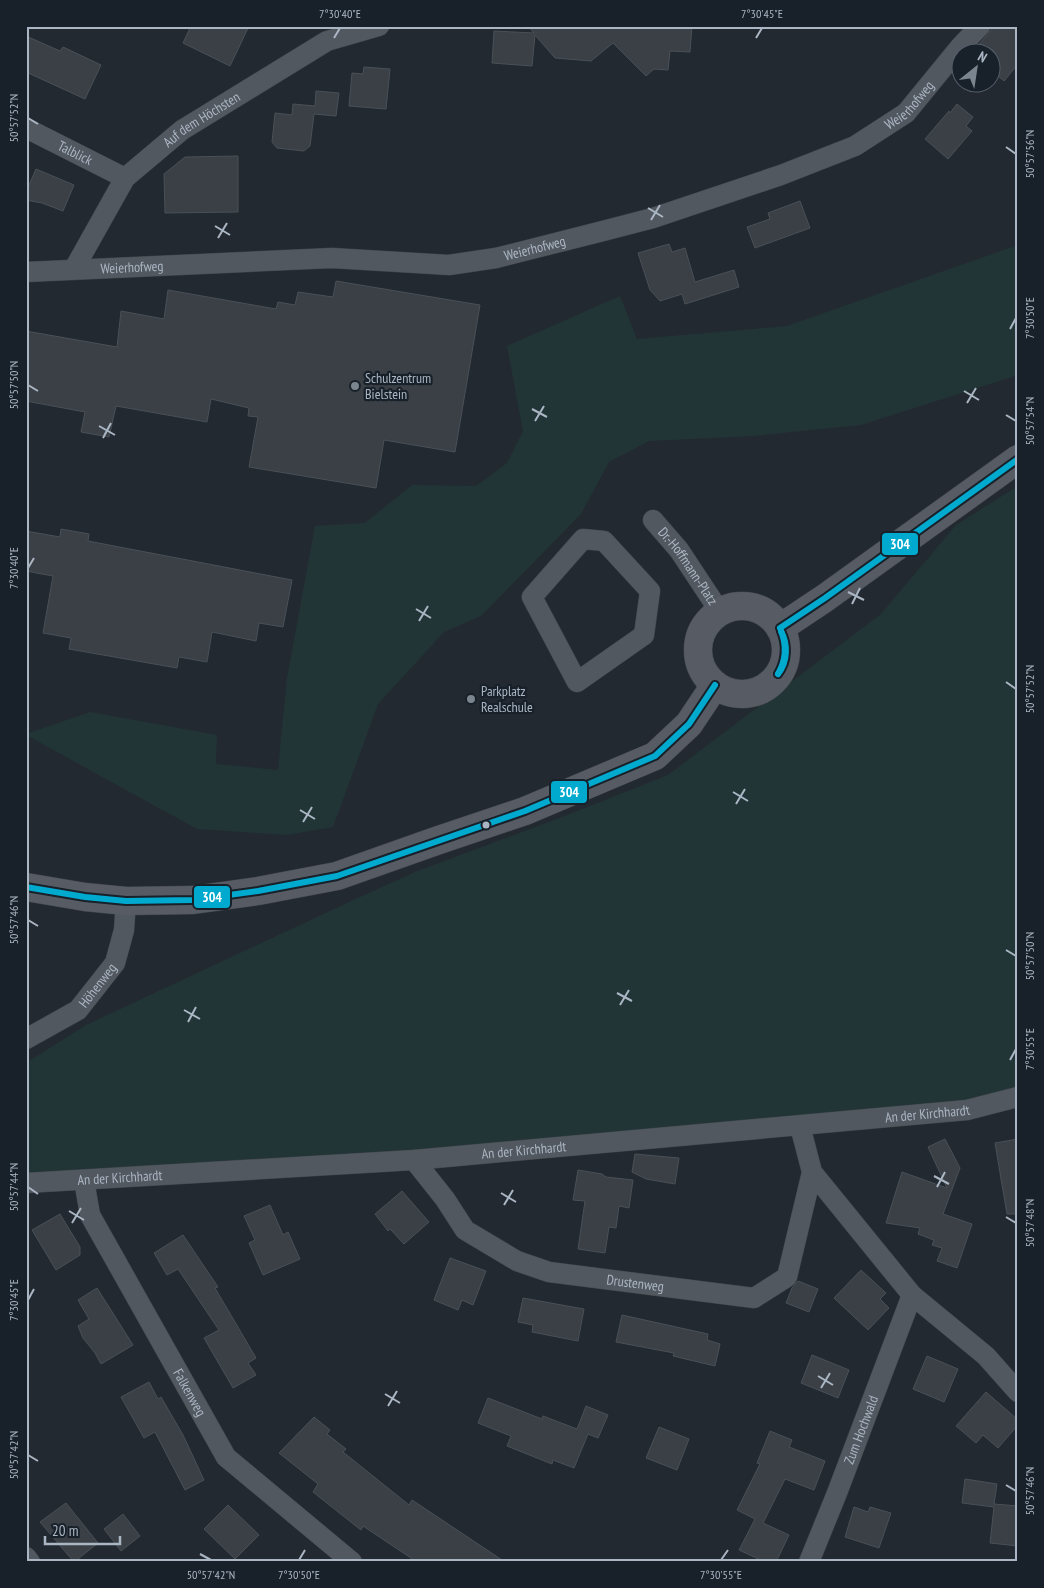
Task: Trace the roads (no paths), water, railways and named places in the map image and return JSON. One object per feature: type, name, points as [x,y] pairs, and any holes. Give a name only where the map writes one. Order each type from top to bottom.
[{"type":"main road","points":[[780,628],[825,598],[1018,459]]},
{"type":"main road","points":[[734,607],[749,607],[763,611],[775,620],[780,628],[786,648],[785,662],[778,676],[768,686],[756,692],[741,694],[727,692],[715,685],[705,674],[699,661],[698,647],[701,633],[709,621],[720,612],[734,607]]},
{"type":"main road","points":[[26,887],[85,897],[126,901],[193,900],[258,891],[337,876],[436,840],[525,811],[655,756],[689,724],[715,685]]},
{"type":"street","name":"Auf dem Höchsten","points":[[74,269],[125,178],[182,130],[323,34],[379,26]]},
{"type":"street","name":"Weierhofweg","points":[[26,272],[332,258],[448,265],[496,258],[652,218],[781,175],[855,146],[906,114],[960,46],[980,26]]},
{"type":"street","name":"Talblick","points":[[26,128],[125,178]]},
{"type":"street","name":"Dr.-Hoffmann-Platz","points":[[653,520],[679,550],[720,612]]},
{"type":"street","points":[[583,538],[604,540],[650,591],[644,635],[577,682],[532,597],[583,538]]},
{"type":"street","name":"Höhenweg","points":[[26,1039],[78,1010],[115,963],[124,930],[126,901]]},
{"type":"street","name":"An der Kirchhardt","points":[[26,1183],[414,1160],[967,1110],[1018,1097]]},
{"type":"street","points":[[800,1126],[812,1172],[912,1295],[986,1356],[1018,1392]]},
{"type":"street","name":"Drustenweg","points":[[414,1160],[445,1199],[465,1230],[517,1261],[549,1272],[754,1298],[787,1277],[812,1172]]},
{"type":"street","name":"Falkenweg","points":[[84,1180],[90,1215],[226,1457],[352,1562]]},
{"type":"street","name":"Zum Hochwald","points":[[808,1562],[837,1493],[912,1295]]},
{"type":"street","points":[[26,1557],[30,1562]]},
{"type":"place","name":"Schulzentrum Bielstein","points":[[355,386]]},
{"type":"place","name":"Parkplatz Realschule","points":[[471,699]]}]
